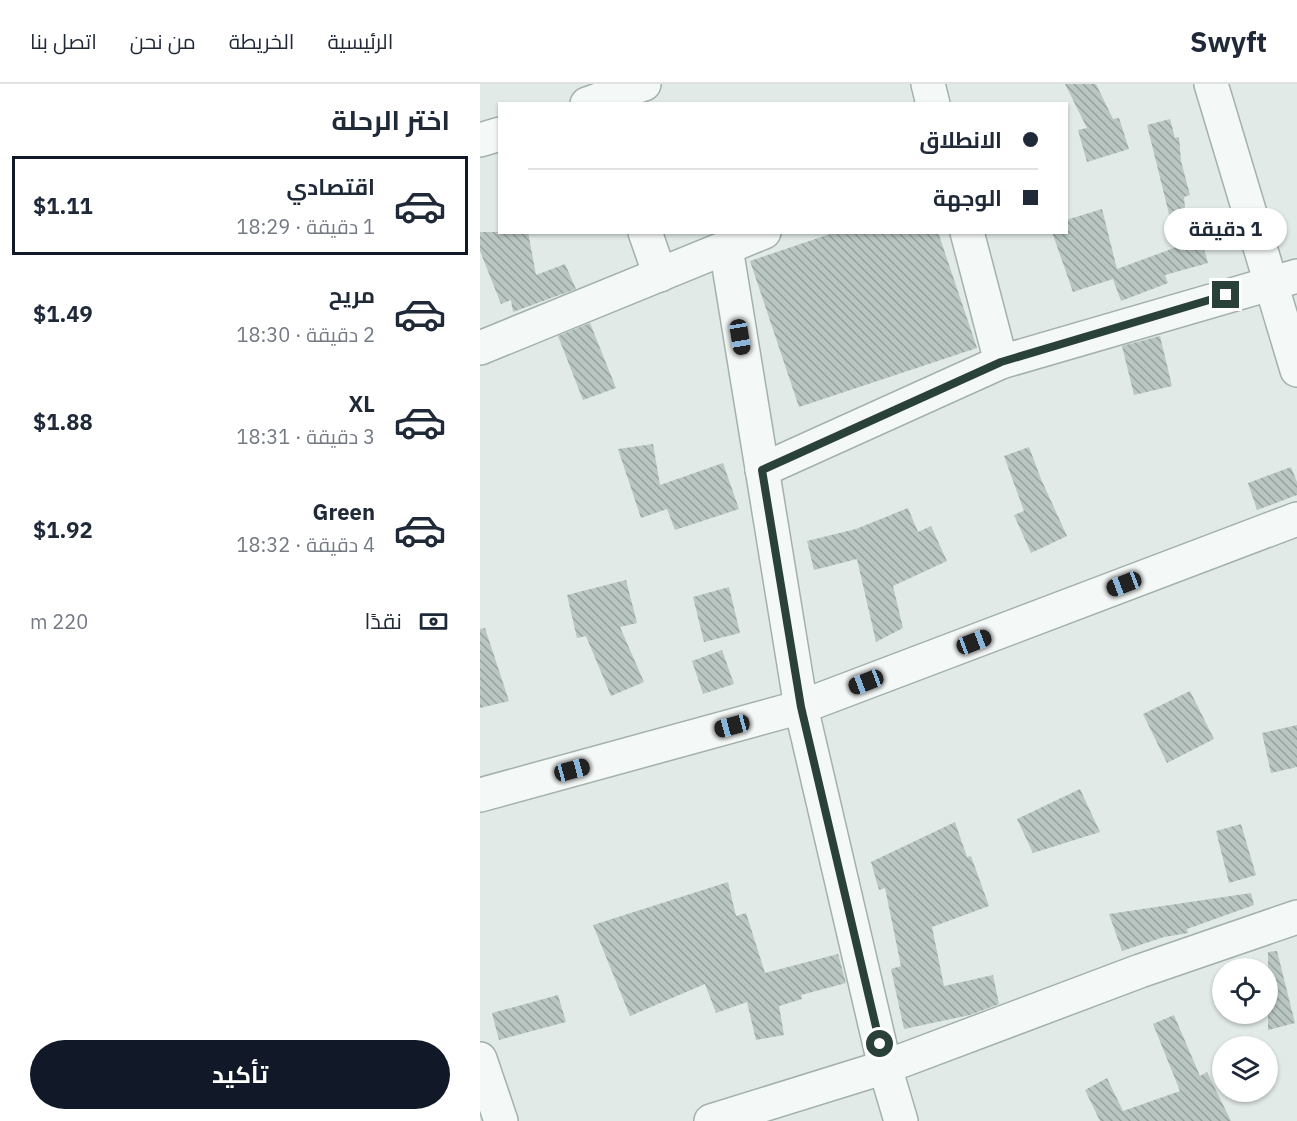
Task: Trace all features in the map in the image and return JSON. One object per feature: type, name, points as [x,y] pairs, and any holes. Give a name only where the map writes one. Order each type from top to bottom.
[{"type":"street","points":[[593,98],[644,84]]},
{"type":"street","points":[[928,84],[932,102]]},
{"type":"street","points":[[1211,84],[1284,279],[1297,370]]},
{"type":"street","points":[[480,140],[498,135]]},
{"type":"street","points":[[646,234],[660,275]]},
{"type":"street","points":[[480,348],[759,234]]},
{"type":"street","points":[[968,234],[1001,362]]},
{"type":"street","points":[[726,248],[801,707],[885,1067],[901,1121]]},
{"type":"street","points":[[762,470],[1001,362],[1284,279]]},
{"type":"street","points":[[480,795],[801,707],[1297,519]]},
{"type":"street","points":[[711,1121],[885,1067],[1140,970],[1297,917]]},
{"type":"street","points":[[480,1059],[501,1121]]},
{"type":"building","points":[[1065,84],[1096,84],[1113,119],[1119,118],[1129,149],[1087,162],[1078,130],[1087,128]]},
{"type":"building","points":[[1170,119],[1175,138],[1179,137],[1181,161],[1190,195],[1184,197],[1186,219],[1171,222],[1147,125]]},
{"type":"building","points":[[1102,209],[1117,269],[1201,238],[1208,263],[1165,275],[1168,283],[1121,301],[1113,279],[1073,292],[1053,234],[1068,234],[1068,219]]},
{"type":"building","points":[[480,232],[528,234],[536,275],[565,264],[576,289],[513,312],[511,300],[501,304],[480,251]]},
{"type":"building","points":[[830,234],[939,234],[977,348],[799,407],[750,261]]},
{"type":"building","points":[[590,323],[616,388],[583,400],[558,336]]},
{"type":"building","points":[[1160,336],[1172,386],[1134,395],[1122,346]]},
{"type":"building","points":[[653,444],[660,485],[723,463],[739,509],[675,530],[667,509],[641,518],[618,449]]},
{"type":"building","points":[[1029,447],[1067,536],[1031,553],[1014,515],[1024,511],[1004,456]]},
{"type":"building","points":[[1291,467],[1297,482],[1297,495],[1257,510],[1248,483]]},
{"type":"building","points":[[908,508],[918,532],[931,526],[947,561],[893,586],[903,628],[876,642],[857,559],[814,570],[807,541],[856,529]]},
{"type":"building","points":[[626,580],[637,623],[620,627],[644,682],[611,696],[586,636],[577,638],[567,595]]},
{"type":"building","points":[[729,587],[740,633],[704,642],[693,597]]},
{"type":"building","points":[[485,628],[509,701],[480,708],[480,629]]},
{"type":"building","points":[[722,650],[734,684],[703,694],[692,661]]},
{"type":"building","points":[[1190,691],[1214,739],[1167,763],[1143,714]]},
{"type":"building","points":[[1297,725],[1297,767],[1271,773],[1262,733]]},
{"type":"building","points":[[1080,789],[1100,832],[1033,853],[1017,819]]},
{"type":"building","points":[[955,822],[967,857],[971,856],[989,906],[932,927],[944,986],[993,975],[999,1004],[970,1015],[904,1029],[891,969],[901,966],[885,888],[879,890],[871,862]]},
{"type":"building","points":[[1241,824],[1256,875],[1229,883],[1216,831]]},
{"type":"building","points":[[728,882],[736,916],[746,913],[765,973],[838,954],[846,983],[801,995],[802,999],[779,1006],[784,1035],[756,1040],[747,1002],[716,1013],[705,984],[630,1016],[593,925]]},
{"type":"building","points":[[1251,893],[1254,905],[1187,929],[1188,933],[1164,937],[1122,951],[1109,914]]},
{"type":"building","points":[[1277,951],[1295,1023],[1268,1030],[1268,1024],[1278,1024],[1278,958],[1268,958],[1268,952]]},
{"type":"building","points":[[558,995],[566,1022],[499,1040],[492,1013]]},
{"type":"building","points":[[1174,1015],[1200,1076],[1207,1072],[1212,1082],[1212,1102],[1222,1102],[1231,1121],[1100,1121],[1085,1090],[1107,1078],[1123,1111],[1180,1091],[1153,1024]]},
{"type":"route","points":[[880,1044],[801,707],[762,470],[1001,362],[1226,295]]}]
